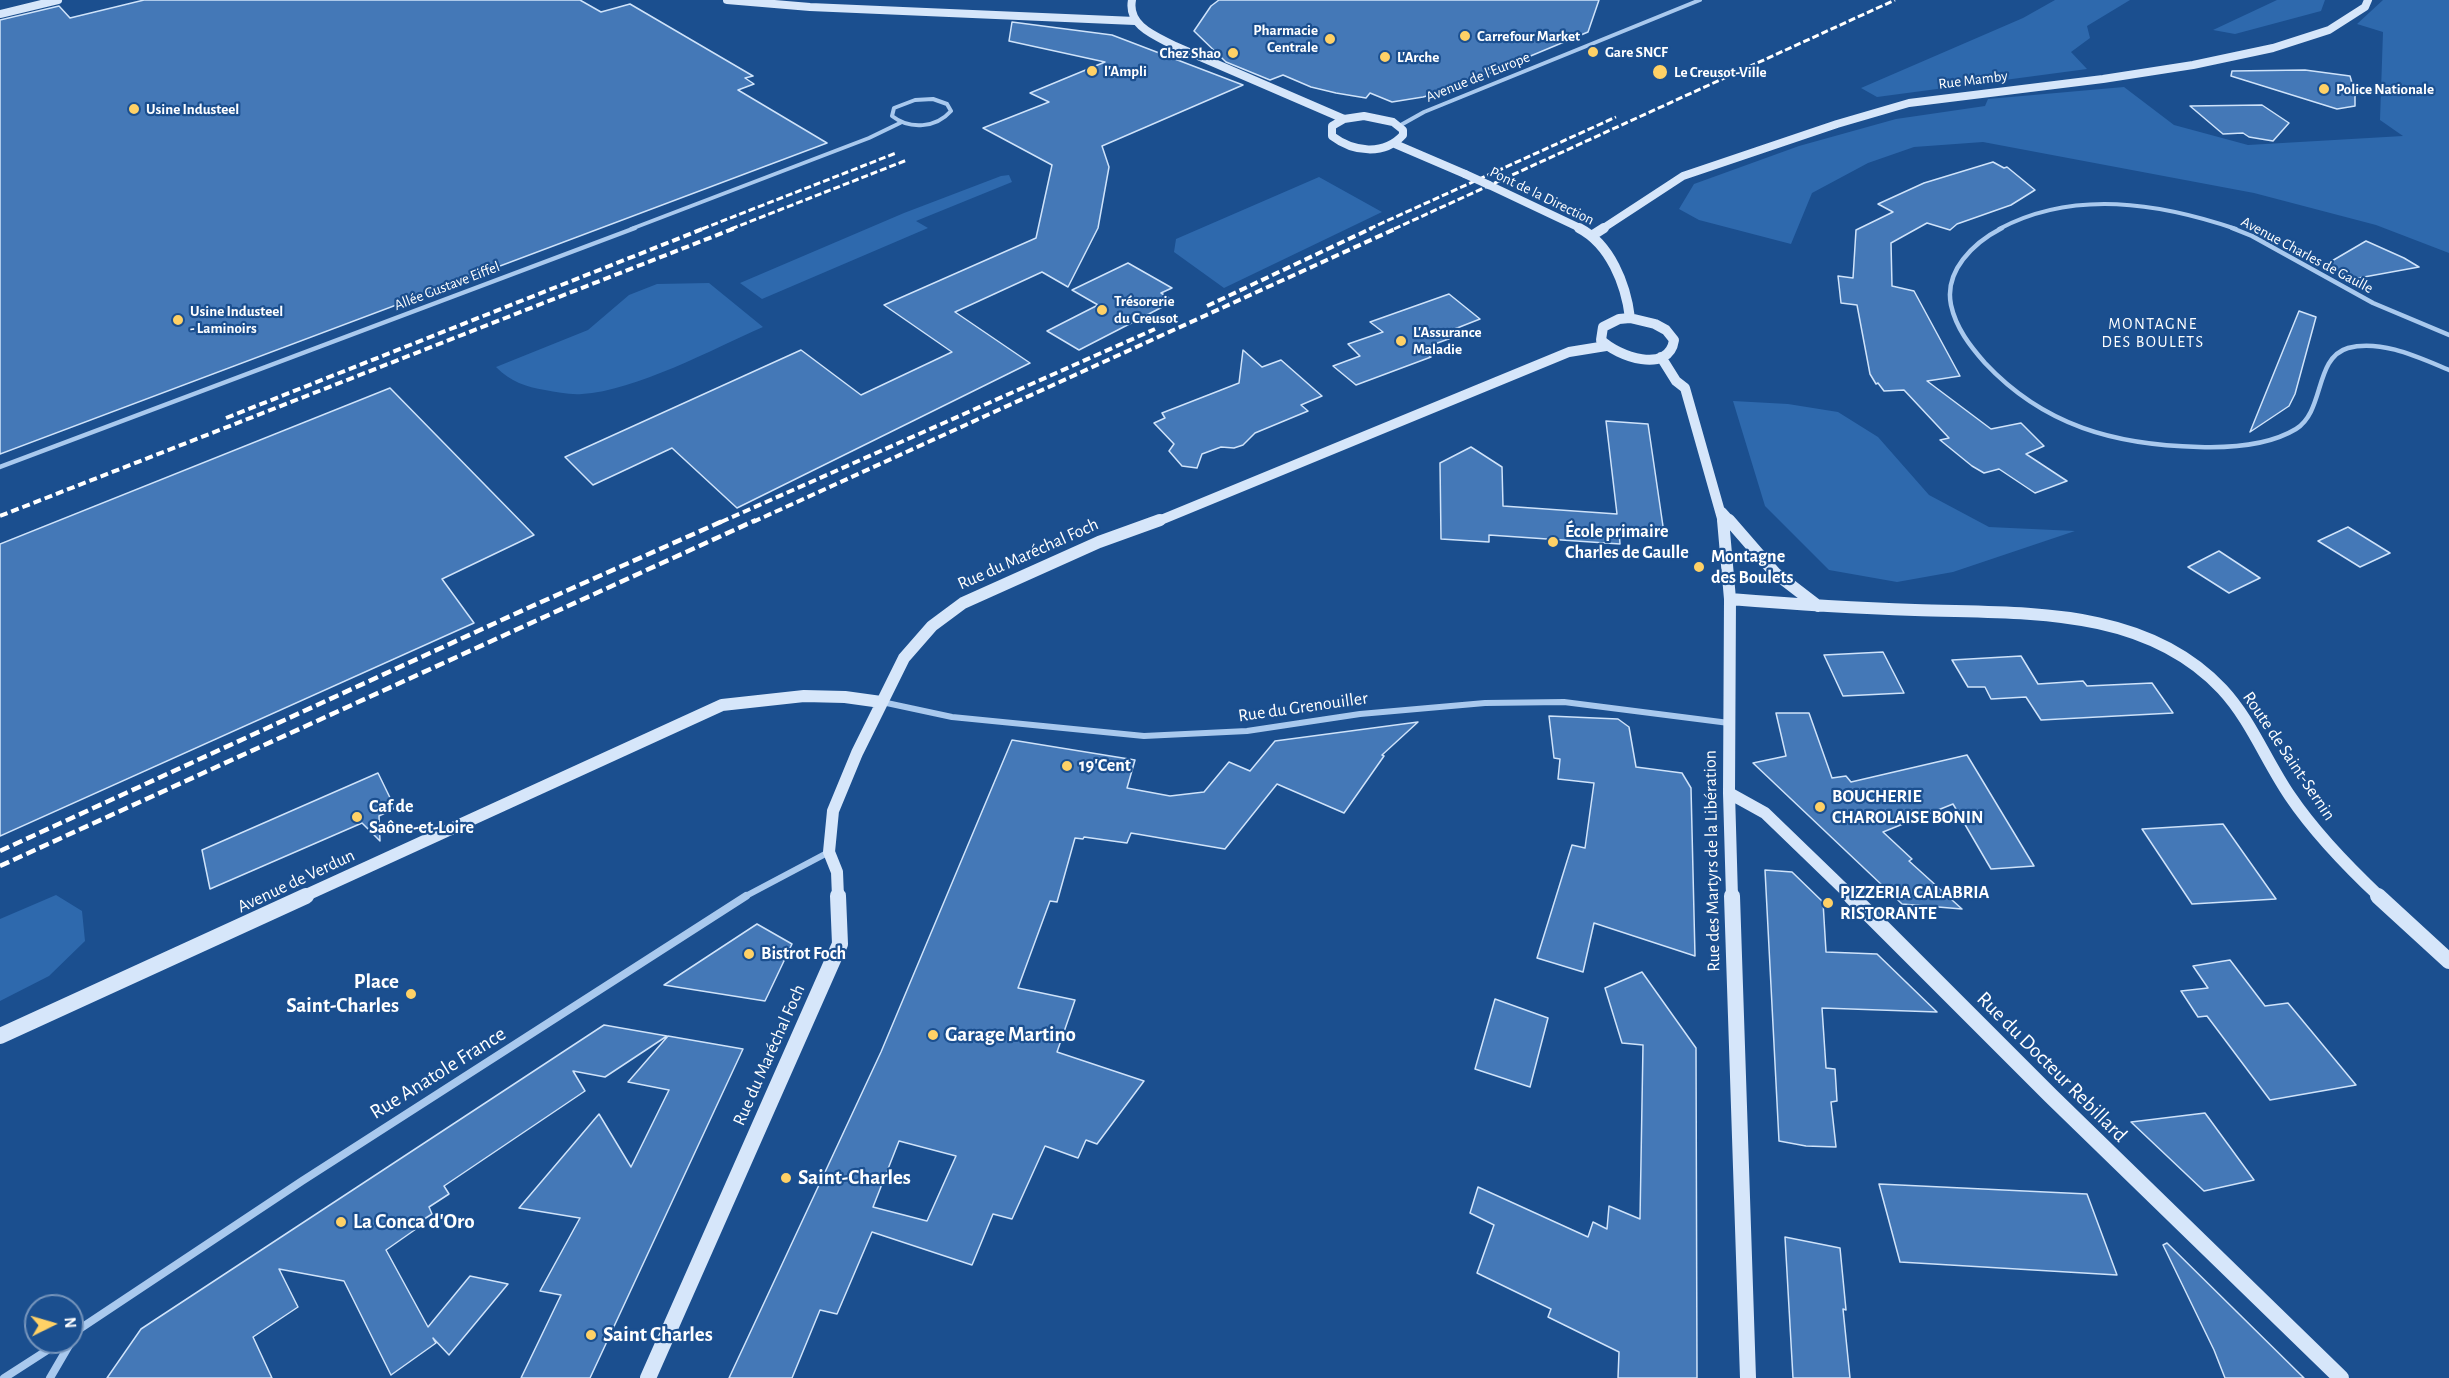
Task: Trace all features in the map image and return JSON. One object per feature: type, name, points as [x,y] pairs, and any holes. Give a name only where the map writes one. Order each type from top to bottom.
[{"type":"main road","points":[[0,14],[58,0]]},
{"type":"main road","points":[[727,0],[777,5],[1135,21]]},
{"type":"main road","points":[[1132,0],[1131,10],[1135,21],[1148,32],[1175,46],[1344,119]]},
{"type":"main road","name":"Rue Mamby","points":[[1593,235],[1683,176],[1836,124],[1909,103],[2103,79],[2193,65],[2273,48],[2329,30],[2365,7],[2368,0]]},
{"type":"main road","points":[[1374,116],[1399,126],[1403,135],[1395,144],[1365,149],[1344,145],[1337,141],[1331,131],[1332,126],[1344,119],[1374,116]]},
{"type":"main road","name":"Pont de la Direction","points":[[1395,144],[1539,207],[1593,235],[1612,261],[1628,302],[1630,318]]},
{"type":"main road","points":[[1630,318],[1654,323],[1671,334],[1674,340],[1673,347],[1661,357],[1638,359],[1615,352],[1606,346],[1601,340],[1603,327],[1619,319],[1630,318]]},
{"type":"main road","name":"Rue du Maréchal Foch","points":[[648,1378],[840,944],[837,872],[829,852],[833,811],[881,702],[904,658],[932,626],[963,603],[1099,542],[1156,522],[1569,352],[1606,346]]},
{"type":"main road","name":"Rue des Martyrs de la Libération","points":[[1661,357],[1676,381],[1684,388],[1721,510],[1726,534],[1730,599],[1729,793],[1748,1378]]},
{"type":"main road","points":[[1721,510],[1775,573],[1819,607]]},
{"type":"main road","name":"Route de Saint-Sernin","points":[[1730,599],[1819,607],[2078,619],[2103,623],[2133,632],[2175,652],[2223,689],[2249,726],[2297,807],[2329,847],[2449,961]]},
{"type":"main road","name":"Avenue de Verdun","points":[[0,1036],[722,705],[804,696],[845,697],[881,702]]},
{"type":"main road","name":"Rue du Docteur Rebillard","points":[[1729,793],[1765,813],[1787,832],[2051,1096],[2341,1378]]},
{"type":"street","name":"Avenue de l'Europe","points":[[1399,126],[1424,111],[1700,0]]},
{"type":"street","name":"Allée Gustave Eiffel","points":[[0,466],[419,310],[869,138],[900,123],[918,125],[937,122],[949,115],[950,107],[933,99],[906,102],[894,108],[892,112],[892,116],[900,123]]},
{"type":"street","name":"Avenue Charles de Gaulle","points":[[2449,335],[2387,310],[2249,234],[2187,212],[2144,204],[2105,203],[2072,206],[2036,214],[2008,225],[1987,236],[1955,266],[1950,283],[1956,323],[1976,353],[1998,377],[2019,396],[2059,421],[2113,439],[2182,447],[2222,447],[2270,440],[2300,426],[2318,401],[2331,359],[2346,348],[2374,346],[2449,370]]},
{"type":"street","name":"Rue du Grenouiller","points":[[881,702],[951,717],[1144,736],[1247,731],[1360,714],[1485,703],[1564,702],[1729,723]]},
{"type":"street","name":"Rue Anatole France","points":[[84,1327],[302,1181],[606,987],[731,904],[829,852]]},
{"type":"street","points":[[4,1378],[41,1354]]},
{"type":"street","points":[[50,1378],[64,1354]]},
{"type":"shaded area","points":[[2055,0],[2130,0],[2087,26],[2090,38],[2071,52],[2087,69],[1877,97],[1861,88],[2023,18]]},
{"type":"shaded area","points":[[2277,0],[2325,0],[2321,11],[2235,34],[2213,30]]},
{"type":"shaded area","points":[[2383,0],[2449,0],[2449,253],[2376,225],[2254,193],[1983,142],[1914,147],[1868,163],[1812,193],[1791,244],[1699,220],[1679,209],[1694,184],[1799,146],[1896,119],[1985,106],[1988,99],[2124,87],[2174,125],[2248,145],[2403,136],[2380,120],[2383,32],[2357,24]]},
{"type":"shaded area","points":[[1009,175],[1012,182],[916,221],[928,228],[762,299],[740,283],[904,213]]},
{"type":"shaded area","points":[[1319,177],[1382,212],[1224,288],[1174,252],[1176,239]]},
{"type":"shaded area","points":[[709,283],[763,327],[674,368],[603,391],[573,394],[538,389],[513,380],[496,367],[588,330],[629,295],[657,284]]},
{"type":"shaded area","points":[[1733,401],[1788,404],[1838,412],[1878,437],[1929,495],[1989,527],[2075,531],[1953,572],[1897,582],[1829,570],[1765,506]]},
{"type":"shaded area","points":[[56,895],[82,911],[85,941],[49,976],[0,1001],[0,919]]},
{"type":"building","name":"Usine Industeel - Laminoirs","points":[[144,0],[580,0],[601,12],[630,4],[753,76],[745,78],[754,84],[738,90],[827,143],[0,454],[0,20],[59,6],[70,18]]},
{"type":"building","name":"L'Arche","points":[[1219,0],[1599,0],[1588,32],[1449,90],[1392,102],[1370,93],[1366,98],[1311,87],[1283,75],[1270,80],[1226,62],[1194,31],[1211,6]]},
{"type":"building","points":[[1012,22],[1112,35],[1243,85],[1102,146],[1109,167],[1098,228],[1068,287],[1042,272],[955,312],[1030,363],[737,508],[672,448],[593,485],[565,457],[801,350],[861,395],[952,352],[884,305],[1036,238],[1052,165],[983,128],[1049,102],[1030,93],[1105,62],[1009,41]]},
{"type":"building","name":"Police Nationale","points":[[2305,70],[2350,76],[2355,93],[2355,106],[2337,109],[2231,76],[2232,71]]},
{"type":"building","points":[[2262,105],[2289,123],[2273,141],[2249,137],[2243,133],[2223,134],[2190,106]]},
{"type":"building","points":[[1993,162],[2004,168],[2007,167],[2035,190],[2011,205],[1957,224],[1950,230],[1927,223],[1891,243],[1892,286],[1914,291],[1960,376],[1927,381],[1991,429],[2021,423],[2044,446],[2026,454],[2067,481],[2035,493],[1999,469],[1984,473],[1972,466],[1940,440],[1949,438],[1904,390],[1884,391],[1878,383],[1876,384],[1870,374],[1857,305],[1841,303],[1838,276],[1853,278],[1856,230],[1893,212],[1878,204],[1924,183]]},
{"type":"building","points":[[2366,241],[2419,267],[2353,279],[2325,265]]},
{"type":"building","points":[[1128,263],[1172,288],[1161,293],[1174,301],[1079,350],[1047,331],[1098,305],[1072,290]]},
{"type":"building","name":"L'Assurance Maladie","points":[[1449,294],[1480,319],[1447,332],[1454,337],[1421,349],[1431,357],[1356,385],[1333,366],[1360,356],[1348,344],[1383,332],[1370,322]]},
{"type":"building","points":[[2299,311],[2316,317],[2295,394],[2289,406],[2250,432]]},
{"type":"building","points":[[1243,350],[1262,367],[1281,360],[1322,396],[1301,405],[1308,411],[1255,433],[1243,445],[1234,448],[1221,447],[1202,454],[1197,468],[1182,466],[1169,451],[1174,444],[1154,423],[1165,418],[1162,413],[1239,383]]},
{"type":"building","points":[[390,388],[534,535],[442,579],[474,623],[0,836],[0,544]]},
{"type":"building","points":[[1606,421],[1648,424],[1664,533],[1619,531],[1620,544],[1489,535],[1489,542],[1441,539],[1440,463],[1471,447],[1502,467],[1503,506],[1617,514]]},
{"type":"building","points":[[2348,527],[2390,553],[2360,567],[2318,541]]},
{"type":"building","points":[[2219,551],[2260,578],[2229,593],[2188,567]]},
{"type":"building","points":[[1883,652],[1904,693],[1843,696],[1824,655]]},
{"type":"building","points":[[2021,656],[2038,684],[2083,681],[2087,686],[2152,683],[2173,713],[2041,720],[2026,697],[1991,699],[1985,687],[1968,687],[1952,660]]},
{"type":"building","points":[[1776,713],[1809,713],[1832,778],[1846,776],[1851,782],[1967,755],[2034,866],[1991,869],[1953,804],[1883,832],[1912,859],[1909,861],[1962,909],[1902,904],[1753,763],[1786,756]]},
{"type":"building","points":[[1549,716],[1618,719],[1629,727],[1636,767],[1682,773],[1691,788],[1695,956],[1594,923],[1583,972],[1537,958],[1572,845],[1585,848],[1594,783],[1558,779],[1560,759],[1554,758]]},
{"type":"building","points":[[1418,722],[1382,755],[1384,756],[1344,813],[1277,784],[1225,849],[1131,833],[1127,843],[1084,837],[1083,839],[1075,838],[1057,902],[1050,901],[1018,988],[1075,1000],[1057,1052],[1144,1081],[1097,1144],[1086,1140],[1078,1158],[1045,1146],[1012,1219],[993,1214],[972,1265],[872,1232],[837,1314],[820,1310],[792,1378],[729,1378],[881,1052],[1012,740],[1135,760],[1127,788],[1170,796],[1204,792],[1229,762],[1250,771],[1275,741]],"holes":[[[899,1141],[956,1156],[927,1221],[873,1207]]]},
{"type":"building","points":[[378,773],[395,808],[379,816],[380,841],[362,823],[210,889],[202,850]]},
{"type":"building","points":[[2223,824],[2276,899],[2192,904],[2142,829]]},
{"type":"building","points":[[1765,870],[1792,872],[1823,902],[1826,952],[1877,954],[1937,1012],[1822,1008],[1826,1068],[1835,1069],[1837,1101],[1831,1102],[1836,1147],[1806,1146],[1779,1141]]},
{"type":"building","name":"Bistrot Foch","points":[[757,924],[792,944],[765,1001],[664,985]]},
{"type":"building","points":[[2230,960],[2265,1006],[2288,1003],[2356,1085],[2270,1100],[2207,1016],[2198,1017],[2181,991],[2208,988],[2193,966]]},
{"type":"building","points":[[1642,972],[1696,1048],[1697,1378],[1618,1378],[1619,1352],[1548,1317],[1551,1309],[1477,1273],[1494,1225],[1470,1213],[1478,1187],[1588,1237],[1593,1222],[1607,1229],[1609,1206],[1640,1219],[1643,1045],[1622,1043],[1605,988]]},
{"type":"building","points":[[1495,999],[1548,1018],[1530,1087],[1475,1069]]},
{"type":"building","points":[[604,1025],[667,1036],[605,1077],[573,1071],[585,1091],[444,1186],[449,1194],[429,1207],[432,1214],[415,1225],[416,1229],[386,1250],[428,1327],[470,1276],[508,1284],[449,1355],[433,1338],[436,1343],[391,1375],[344,1281],[279,1269],[298,1307],[253,1337],[272,1378],[107,1378],[141,1329]]},
{"type":"building","points":[[668,1036],[743,1049],[590,1378],[521,1378],[561,1295],[540,1291],[580,1218],[519,1208],[599,1114],[631,1167],[669,1090],[628,1082]]},
{"type":"building","points":[[2205,1113],[2254,1180],[2204,1191],[2131,1122]]},
{"type":"building","points":[[1879,1184],[2087,1194],[2117,1275],[1900,1262]]},
{"type":"building","points":[[1785,1237],[1840,1248],[1850,1378],[1793,1378]]},
{"type":"building","points":[[2167,1243],[2304,1378],[2225,1378],[2214,1350],[2163,1245]]},
{"type":"railway","points":[[1394,229],[1895,0]]},
{"type":"railway","points":[[1369,229],[1616,117]]},
{"type":"railway","points":[[702,229],[896,153]]},
{"type":"railway","points":[[731,229],[907,160]]},
{"type":"railway","points":[[226,418],[705,228]]},
{"type":"railway","points":[[0,516],[735,228]]},
{"type":"railway","points":[[1207,306],[1372,228]]},
{"type":"railway","points":[[753,522],[1397,228]]},
{"type":"railway","points":[[721,522],[1155,329]]},
{"type":"railway","points":[[0,851],[530,607],[725,520]]},
{"type":"railway","points":[[0,866],[756,520]]},
{"type":"place","name":"Carrefour Market","points":[[1465,36]]},
{"type":"place","name":"Pharmacie Centrale","points":[[1330,39]]},
{"type":"place","name":"Gare SNCF","points":[[1593,52]]},
{"type":"place","name":"Chez Shao","points":[[1233,53]]},
{"type":"place","name":"L'Arche","points":[[1385,57]]},
{"type":"place","name":"l'Ampli","points":[[1092,71]]},
{"type":"place","name":"Le Creusot-Ville","points":[[1660,72]]},
{"type":"place","name":"Police Nationale","points":[[2324,89]]},
{"type":"place","name":"Usine Industeel","points":[[134,109]]},
{"type":"place","name":"Trésorerie du Creusot","points":[[1102,310]]},
{"type":"place","name":"Usine Industeel - Laminoirs","points":[[178,320]]},
{"type":"place","name":"L'Assurance Maladie","points":[[1401,341]]},
{"type":"place","name":"École primaire Charles de Gaulle","points":[[1553,542]]},
{"type":"place","name":"Montagne des Boulets","points":[[1699,567]]},
{"type":"place","name":"19'Cent","points":[[1067,766]]},
{"type":"place","name":"BOUCHERIE CHAROLAISE BONIN","points":[[1820,807]]},
{"type":"place","name":"Caf de Saône-et-Loire","points":[[357,817]]},
{"type":"place","name":"PIZZERIA CALABRIA RISTORANTE","points":[[1828,903]]},
{"type":"place","name":"Bistrot Foch","points":[[749,954]]},
{"type":"place","name":"Place Saint-Charles","points":[[411,994]]},
{"type":"place","name":"Garage Martino","points":[[933,1035]]},
{"type":"place","name":"Saint-Charles","points":[[786,1178]]},
{"type":"place","name":"La Conca d'Oro","points":[[341,1222]]},
{"type":"place","name":"Saint Charles","points":[[591,1335]]},
{"type":"district","name":"MONTAGNE DES BOULETS","points":[[2153,333]]}]
